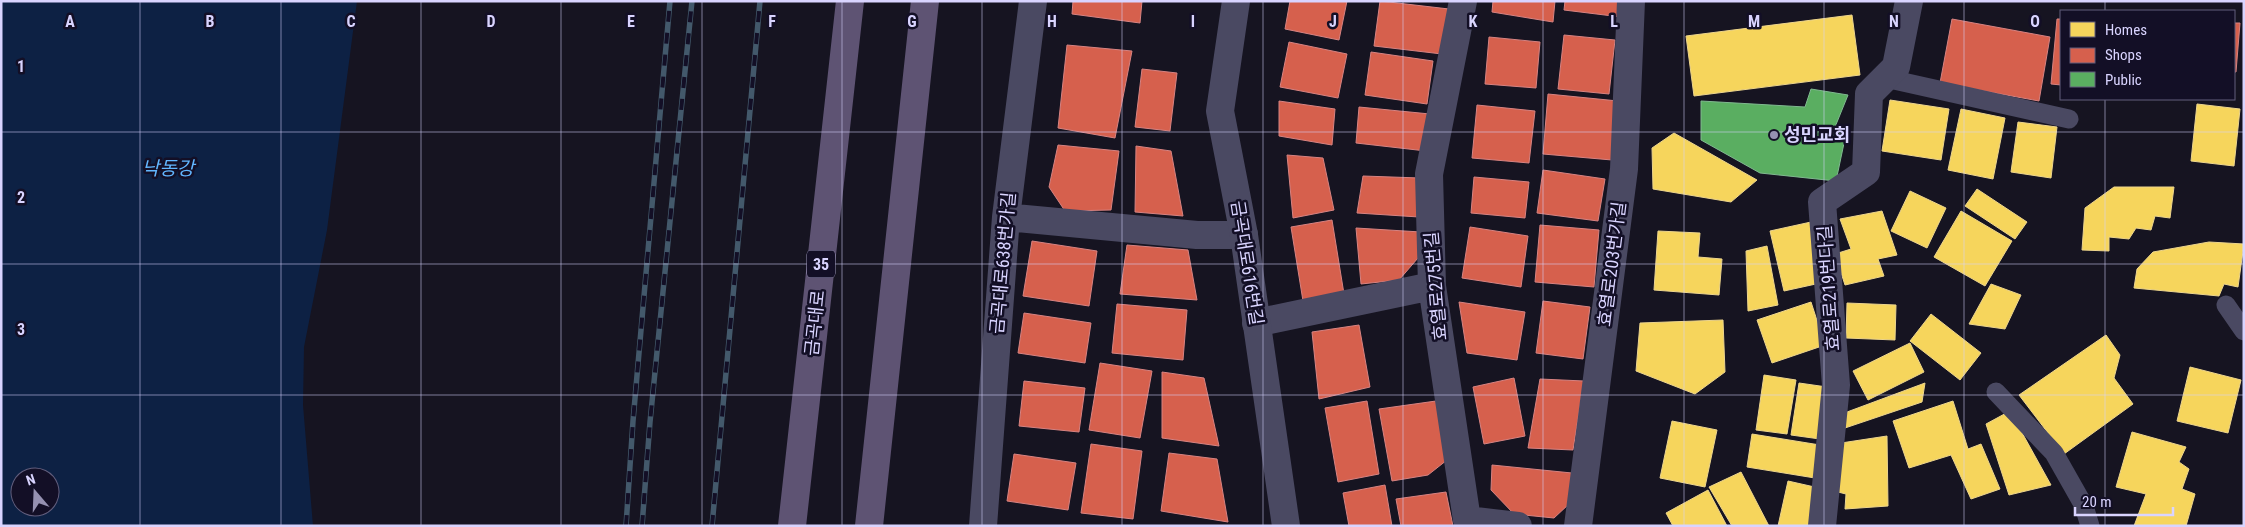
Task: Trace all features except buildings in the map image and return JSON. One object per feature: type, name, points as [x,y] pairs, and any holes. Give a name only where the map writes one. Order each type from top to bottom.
[{"type":"main road","name":"금곡대로","points":[[792,526],[850,1]]},
{"type":"main road","points":[[869,526],[924,1]]},
{"type":"street","name":"금곡대로638번가길","points":[[983,526],[1006,217],[1033,1]]},
{"type":"street","name":"금곡대로616번길","points":[[1236,1],[1220,111],[1244,235],[1286,526]]},
{"type":"street","name":"효열로275번길","points":[[1463,1],[1428,174],[1432,286],[1467,520],[1518,526]]},
{"type":"street","name":"효열로203번가길","points":[[1578,526],[1624,169],[1631,1]]},
{"type":"street","name":"효열로219번다길","points":[[1822,526],[1836,385],[1822,202],[1866,172],[1869,94],[1896,67],[1909,1]]},
{"type":"street","points":[[1006,217],[1197,236],[1244,235]]},
{"type":"street","points":[[1256,323],[1432,286]]},
{"type":"lane","points":[[1885,78],[2069,119]]},
{"type":"lane","points":[[2226,305],[2244,331]]},
{"type":"lane","points":[[1996,392],[2054,453],[2084,506],[2090,526]]},
{"type":"water","name":"낙동강","points":[[1,1],[357,1],[327,230],[304,347],[303,405],[313,526],[1,526]]},
{"type":"railway","points":[[626,526],[633,421],[670,1]]},
{"type":"railway","points":[[642,526],[650,422],[692,1]]},
{"type":"railway","points":[[712,526],[760,1]]},
{"type":"place","name":"성민교회","points":[[1774,135]]}]
